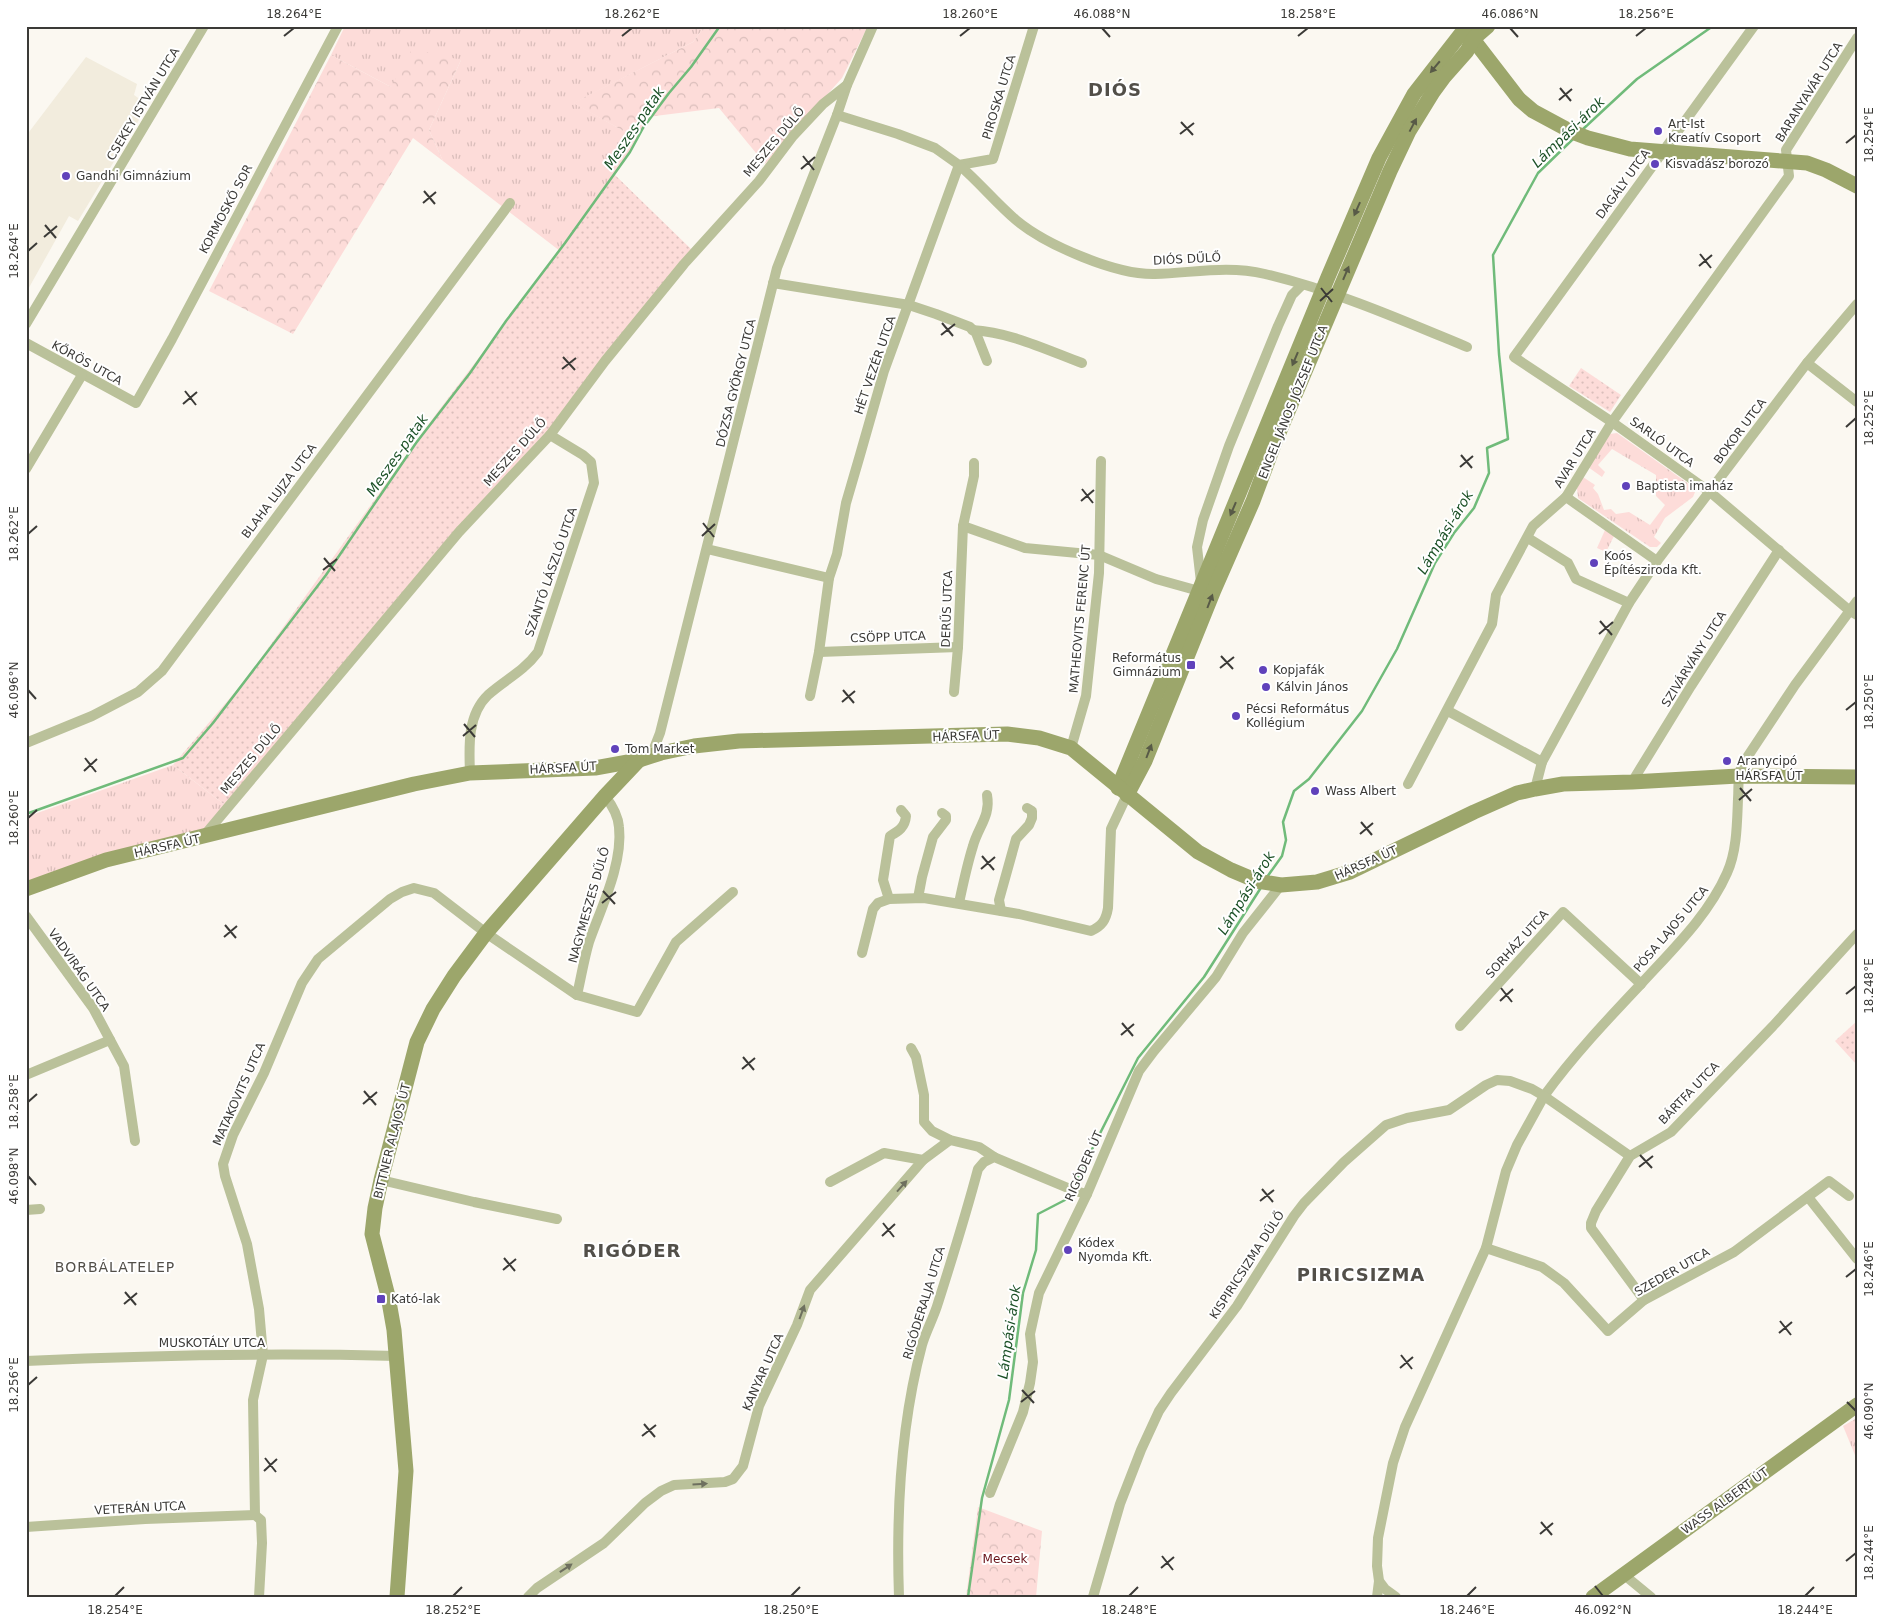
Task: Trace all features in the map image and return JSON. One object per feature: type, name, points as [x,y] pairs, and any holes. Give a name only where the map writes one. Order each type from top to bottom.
[{"type":"street","name":"CSEKEY ISTVÁN UTCA","points":[[26,324],[204,26]]},
{"type":"street","name":"KORMOSKŐ SOR","points":[[136,403],[172,339],[338,26]]},
{"type":"street","name":"DÓZSA GYÖRGY UTCA","points":[[645,758],[660,733],[777,268],[837,115],[847,84],[873,26]]},
{"type":"street","name":"PIROSKA UTCA","points":[[959,165],[994,159],[1034,26]]},
{"type":"street","name":"ENGEL JÁNOS JÓZSEF UTCA","points":[[1123,791],[1145,761],[1253,501],[1376,166],[1401,116],[1429,74],[1467,30],[1488,26]]},
{"type":"street","name":"DAGÁLY UTCA","points":[[1514,357],[1754,26]]},
{"type":"street","points":[[1467,30],[1527,106],[1572,132],[1630,149],[1807,163],[1826,170],[1857,186]]},
{"type":"street","name":"BARANYAVÁR UTCA","points":[[1786,161],[1786,150],[1857,38]]},
{"type":"street","name":"MESZES DŰLŐ","points":[[202,837],[459,532],[550,435],[604,361],[684,264],[759,181],[793,136],[823,104],[847,84]]},
{"type":"street","points":[[837,115],[935,148],[959,165]]},
{"type":"street","name":"AVAR UTCA","points":[[1408,784],[1492,624],[1496,595],[1533,526],[1566,497],[1612,422],[1789,176],[1786,161]]},
{"type":"street","name":"DIÓS DŰLŐ","points":[[959,165],[1016,220],[1060,246],[1107,265],[1126,271],[1154,274],[1220,268],[1263,274],[1329,294],[1467,347]]},
{"type":"street","name":"HÉT VEZÉR UTCA","points":[[810,696],[819,652],[829,578],[836,554],[846,503],[884,370],[959,165]]},
{"type":"street","name":"BLAHA LUJZA UTCA","points":[[26,743],[92,716],[138,692],[162,671],[510,203]]},
{"type":"street","points":[[773,283],[909,304],[972,330],[988,331],[1016,339],[1082,363]]},
{"type":"street","points":[[963,526],[1025,548],[1099,556],[1156,578],[1200,587],[1197,547],[1203,520],[1230,446],[1278,326],[1292,295],[1302,285]]},
{"type":"street","name":"ENGEL JÁNOS JÓZSEF UTCA","points":[[1123,791],[1200,587],[1329,294]]},
{"type":"street","name":"BOKOR UTCA","points":[[1535,789],[1542,762],[1629,603],[1657,560],[1807,363],[1857,304]]},
{"type":"street","points":[[972,330],[984,349],[987,361]]},
{"type":"street","name":"KŐRÖS UTCA","points":[[26,343],[136,403]]},
{"type":"street","name":"SARLÓ UTCA","points":[[1514,357],[1612,422],[1710,492],[1853,613]]},
{"type":"street","points":[[1807,363],[1857,402]]},
{"type":"street","points":[[26,469],[82,375]]},
{"type":"street","name":"SZÁNTÓ LÁSZLÓ UTCA","points":[[470,773],[468,747],[473,722],[480,704],[528,664],[538,652],[594,483],[591,462],[550,435]]},
{"type":"street","name":"MATHEOVITS FERENC ÚT","points":[[1071,748],[1086,696],[1099,556],[1101,461]]},
{"type":"street","name":"DERŰS UTCA","points":[[954,692],[958,647],[963,526],[974,476],[974,463]]},
{"type":"street","points":[[1566,497],[1657,560]]},
{"type":"street","points":[[1528,538],[1568,564],[1576,579],[1629,603]]},
{"type":"street","points":[[707,549],[829,578]]},
{"type":"street","name":"SZIVÁRVÁNY UTCA","points":[[1632,782],[1691,686],[1779,550]]},
{"type":"street","name":"PÓSA LAJOS UTCA","points":[[1544,1096],[1564,1069],[1696,921],[1719,891],[1728,870],[1735,844],[1738,776],[1742,765],[1796,685],[1853,613],[1857,602]]},
{"type":"street","name":"CSÖPP UTCA","points":[[819,652],[958,647]]},
{"type":"street","points":[[1448,711],[1542,762]]},
{"type":"street","name":"HÁRSFA ÚT","points":[[26,889],[106,860],[414,784],[470,773],[595,768],[694,746],[739,741],[998,735],[1039,738],[1071,748],[1198,852],[1231,870],[1257,881],[1277,884],[1317,882],[1350,872],[1474,812],[1518,793],[1535,789],[1563,784],[1738,776],[1857,777]]},
{"type":"street","name":"BITTNER ALAJOS ÚT","points":[[397,1597],[406,1471],[398,1356],[388,1296],[372,1234],[381,1180],[417,1042],[438,1000],[486,933],[605,796],[645,758]]},
{"type":"street","points":[[862,953],[873,908],[878,903],[889,899],[918,898],[959,903],[1091,931],[1099,928],[1106,919],[1108,908],[1111,829],[1123,791]]},
{"type":"street","points":[[959,903],[976,836],[989,806],[986,795]]},
{"type":"street","name":"NAGYMESZES DŰLŐ","points":[[578,995],[588,945],[613,873],[619,844],[619,826],[616,813],[605,796]]},
{"type":"street","points":[[1002,911],[999,900],[1016,839],[1029,825],[1032,818],[1032,811],[1027,808]]},
{"type":"street","points":[[889,899],[882,880],[883,870],[890,836],[902,828],[905,822],[906,816],[901,810]]},
{"type":"street","points":[[918,898],[933,837],[946,820],[946,816],[942,812]]},
{"type":"street","name":"RIGÓDER ÚT","points":[[990,1493],[1023,1412],[1028,1393],[1033,1362],[1030,1334],[1039,1293],[1087,1194],[1139,1071],[1216,977],[1243,933],[1277,884]]},
{"type":"street","name":"MATAKOVITS UTCA","points":[[259,1597],[262,1543],[261,1520],[254,1515],[253,1400],[263,1355],[259,1309],[247,1244],[225,1176],[223,1164],[232,1135],[264,1073],[302,983],[318,959],[390,899],[414,888],[434,893],[486,933]]},
{"type":"street","points":[[486,933],[578,995],[637,1012],[676,942],[733,892]]},
{"type":"street","name":"SORHÁZ UTCA","points":[[1460,1026],[1563,912],[1641,984]]},
{"type":"street","name":"VADVIRÁG UTCA","points":[[26,916],[93,1008],[124,1066],[135,1142]]},
{"type":"street","name":"BÁRTFA UTCA","points":[[1644,1300],[1591,1228],[1596,1210],[1630,1156],[1670,1132],[1773,1026],[1857,934]]},
{"type":"street","points":[[26,1075],[110,1040]]},
{"type":"street","points":[[911,1048],[916,1057],[924,1095],[924,1122],[932,1131],[950,1140],[979,1147],[994,1157],[1071,1190],[1087,1194]]},
{"type":"street","name":"KISPIRICSIZMA DŰLŐ","points":[[1094,1597],[1120,1504],[1141,1450],[1159,1411],[1237,1306],[1304,1203],[1344,1162],[1386,1125],[1407,1118],[1449,1110],[1486,1085],[1497,1080],[1510,1081],[1532,1089],[1544,1096],[1630,1156]]},
{"type":"street","points":[[1377,1597],[1379,1581],[1377,1566],[1378,1538],[1393,1463],[1405,1427],[1486,1248],[1506,1171],[1517,1144],[1544,1096]]},
{"type":"street","name":"KANYAR UTCA","points":[[528,1597],[537,1588],[604,1543],[645,1503],[661,1491],[674,1486],[725,1482],[733,1478],[743,1466],[759,1406],[797,1325],[810,1290],[924,1160],[950,1140]]},
{"type":"street","points":[[830,1182],[884,1153],[924,1160]]},
{"type":"street","name":"RIGÓDERALJA UTCA","points":[[899,1597],[897,1546],[899,1482],[903,1447],[922,1344],[938,1305],[978,1169],[984,1162],[994,1157]]},
{"type":"street","points":[[381,1180],[457,1198],[557,1218]]},
{"type":"street","name":"SZEDER UTCA","points":[[1486,1248],[1542,1267],[1564,1283],[1608,1331],[1644,1300],[1734,1252],[1829,1181],[1849,1196]]},
{"type":"street","points":[[1808,1197],[1857,1259]]},
{"type":"street","points":[[26,1210],[40,1209]]},
{"type":"street","name":"MUSKOTÁLY UTCA","points":[[26,1361],[145,1356],[306,1354],[398,1356]]},
{"type":"street","name":"WASS ALBERT ÚT","points":[[1593,1597],[1622,1574],[1857,1406]]},
{"type":"street","name":"VETERÁN UTCA","points":[[26,1528],[145,1519],[254,1515]]},
{"type":"street","points":[[1622,1574],[1651,1597]]},
{"type":"street","points":[[1379,1581],[1385,1589],[1396,1597]]},
{"type":"shaded area","name":"Gandhi Gimnázium","points":[[86,57],[137,84],[134,95],[148,105],[78,221],[69,216],[26,293],[26,136]]},
{"type":"green space","points":[[345,26],[705,26],[693,42],[574,103],[638,139],[615,175],[560,251],[443,161],[429,130],[461,60],[391,87],[331,55]]},
{"type":"green space","points":[[705,26],[864,26],[867,28],[842,78],[765,164],[719,108],[647,117],[638,139],[573,103],[693,42]]},
{"type":"green space","points":[[412,49],[461,60],[429,130],[443,161],[413,138],[293,334],[209,291],[331,55],[391,87]]},
{"type":"green space","points":[[615,175],[691,249],[550,435],[225,805],[173,765],[246,679],[436,414],[560,251]]},
{"type":"green space","points":[[1581,368],[1621,395],[1610,412],[1569,386]]},
{"type":"green space","points":[[1617,433],[1693,487],[1695,492],[1693,497],[1665,518],[1654,537],[1661,543],[1657,547],[1650,547],[1578,498],[1577,488],[1583,477],[1595,485],[1593,488],[1598,494],[1604,510],[1611,509],[1616,514],[1629,512],[1650,525],[1665,505],[1656,496],[1656,475],[1612,449],[1598,465],[1605,472],[1602,477],[1588,467],[1609,434]]},
{"type":"green space","points":[[1605,530],[1614,536],[1606,552],[1597,548]]},
{"type":"green space","points":[[173,765],[225,805],[199,835],[26,887],[26,817]]},
{"type":"green space","points":[[1857,1021],[1857,1065],[1835,1041]]},
{"type":"green space","points":[[1857,1418],[1857,1460],[1843,1426]]},
{"type":"green space","name":"Mecsek","points":[[978,1507],[1042,1531],[1036,1597],[966,1597]]},
{"type":"waterway","name":"Meszes-patak","points":[[26,814],[183,758],[213,723],[326,575],[416,443],[565,243],[630,152],[643,128],[691,67],[720,26]]},
{"type":"waterway","name":"Lámpási-árok","points":[[1582,130],[1637,79],[1713,26]]},
{"type":"waterway","name":"Lámpási-árok","points":[[1267,877],[1282,856],[1286,840],[1283,822],[1294,791],[1309,779],[1362,711],[1397,649],[1435,563],[1454,533],[1474,508],[1489,473],[1487,448],[1508,439],[1499,354],[1493,255],[1538,173],[1573,139]]},
{"type":"waterway","name":"Lámpási-árok","points":[[1073,1187],[1138,1058],[1204,977],[1262,886]]},
{"type":"waterway","name":"Lámpási-árok","points":[[968,1597],[982,1498],[1009,1400],[1023,1293],[1036,1250],[1038,1214],[1065,1200],[1070,1192]]},
{"type":"place","name":"Art-Ist Kreatív Csoport","points":[[1658,131]]},
{"type":"place","name":"Kisvadász borozó","points":[[1655,164]]},
{"type":"place","name":"Gandhi Gimnázium","points":[[66,176]]},
{"type":"place","name":"Baptista imaház","points":[[1626,486]]},
{"type":"place","name":"Koós Építésziroda Kft.","points":[[1594,563]]},
{"type":"place","name":"Református Gimnázium","points":[[1191,665]]},
{"type":"place","name":"Kopjafák","points":[[1263,670]]},
{"type":"place","name":"Kálvin János","points":[[1266,687]]},
{"type":"place","name":"Pécsi Református Kollégium","points":[[1236,716]]},
{"type":"place","name":"Tom Market","points":[[615,749]]},
{"type":"place","name":"Aranycipó","points":[[1727,761]]},
{"type":"place","name":"Wass Albert","points":[[1315,791]]},
{"type":"place","name":"Kódex Nyomda Kft.","points":[[1068,1250]]},
{"type":"place","name":"Kató-lak","points":[[381,1299]]},
{"type":"district","name":"DIÓS","points":[[1115,90]]},
{"type":"district","name":"RIGÓDER","points":[[632,1251]]},
{"type":"district","name":"BORBÁLATELEP","points":[[115,1267]]},
{"type":"district","name":"PIRICSIZMA","points":[[1361,1275]]}]
